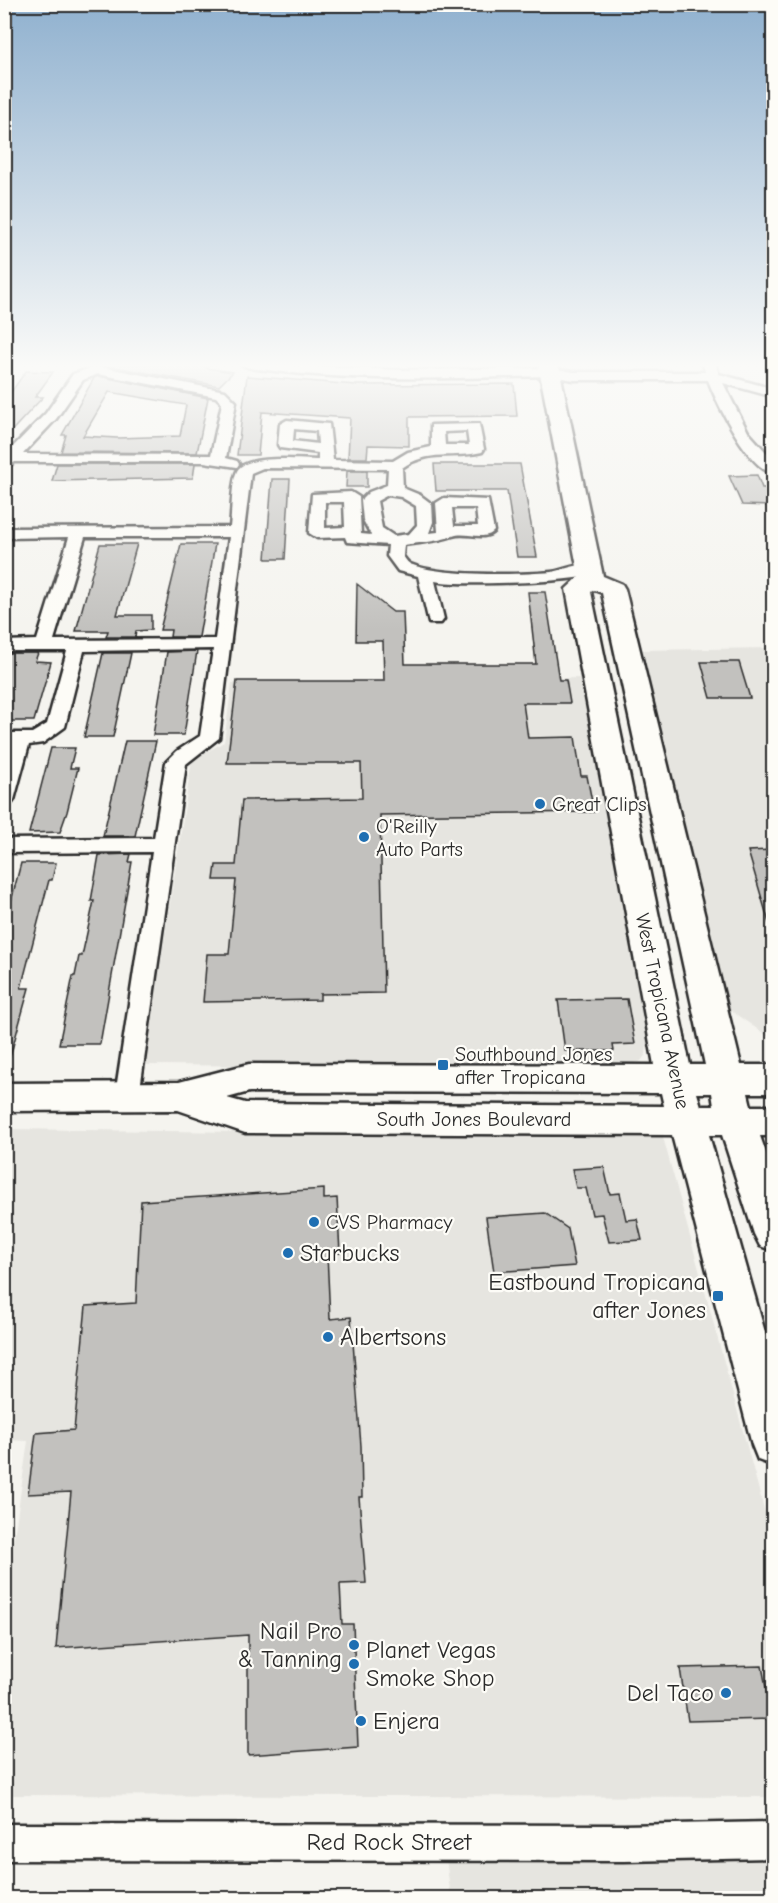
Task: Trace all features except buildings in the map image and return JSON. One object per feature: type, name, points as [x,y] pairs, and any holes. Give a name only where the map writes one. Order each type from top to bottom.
[{"type":"main road","points":[[564,452],[586,574],[613,589],[736,1120],[774,1234]]},
{"type":"main road","name":"West Tropicana Avenue","points":[[586,574],[578,589],[675,1079],[774,1445]]},
{"type":"main road","points":[[586,630],[601,641],[609,653],[623,705],[642,717]]},
{"type":"main road","name":"South Jones Boulevard","points":[[4,1098],[179,1096],[249,1078],[774,1079]]},
{"type":"main road","name":"South Jones Boulevard","points":[[179,1096],[245,1118],[774,1121]]},
{"type":"street","points":[[218,459],[219,452]]},
{"type":"street","points":[[394,490],[396,465],[401,460],[429,452]]},
{"type":"street","points":[[756,452],[774,471]]},
{"type":"street","points":[[127,1096],[176,762],[186,751],[202,745],[209,738],[243,472],[263,464],[326,457],[396,465]]},
{"type":"street","points":[[8,461],[218,459],[247,469]]},
{"type":"street","points":[[394,490],[411,494],[424,504],[426,523],[423,530],[398,540],[376,533],[370,521],[369,500],[374,495],[394,490]]},
{"type":"street","points":[[353,532],[353,539],[398,540],[444,536],[446,531]]},
{"type":"street","points":[[4,533],[237,532]]},
{"type":"street","points":[[44,645],[78,533]]},
{"type":"street","points":[[398,540],[395,556],[404,568],[440,578],[554,577],[586,574]]},
{"type":"street","points":[[425,572],[435,620]]},
{"type":"street","points":[[4,646],[221,644]]},
{"type":"street","points":[[4,801],[13,739],[36,739],[56,727],[77,645]]},
{"type":"street","points":[[4,846],[164,845]]},
{"type":"street","name":"Red Rock Street","points":[[4,1842],[624,1843],[774,1840]]},
{"type":"shaded area","points":[[773,648],[773,1040],[724,1006],[642,650]]},
{"type":"shaded area","points":[[582,678],[646,1015],[648,1037],[646,1054],[641,1061],[624,1068],[145,1065],[192,760],[224,742],[232,683]]},
{"type":"shaded area","points":[[5,1129],[663,1137],[773,1542],[773,1797],[5,1795],[4,1607],[28,1441],[5,1440]]},
{"type":"shaded area","points":[[444,1842],[773,1844],[773,1898],[451,1898]]},
{"type":"place","name":"Great Clips","points":[[540,804]]},
{"type":"place","name":"O'Reilly Auto Parts","points":[[364,837]]},
{"type":"place","name":"Southbound Jones after Tropicana","points":[[443,1065]]},
{"type":"place","name":"CVS Pharmacy","points":[[314,1222]]},
{"type":"place","name":"Starbucks","points":[[288,1253]]},
{"type":"place","name":"Eastbound Tropicana after Jones","points":[[718,1296]]},
{"type":"place","name":"Albertsons","points":[[328,1337]]},
{"type":"place","name":"Nail Pro & Tanning","points":[[354,1645]]},
{"type":"place","name":"Planet Vegas Smoke Shop","points":[[354,1664]]},
{"type":"place","name":"Del Taco","points":[[726,1693]]},
{"type":"place","name":"Enjera","points":[[361,1721]]}]
